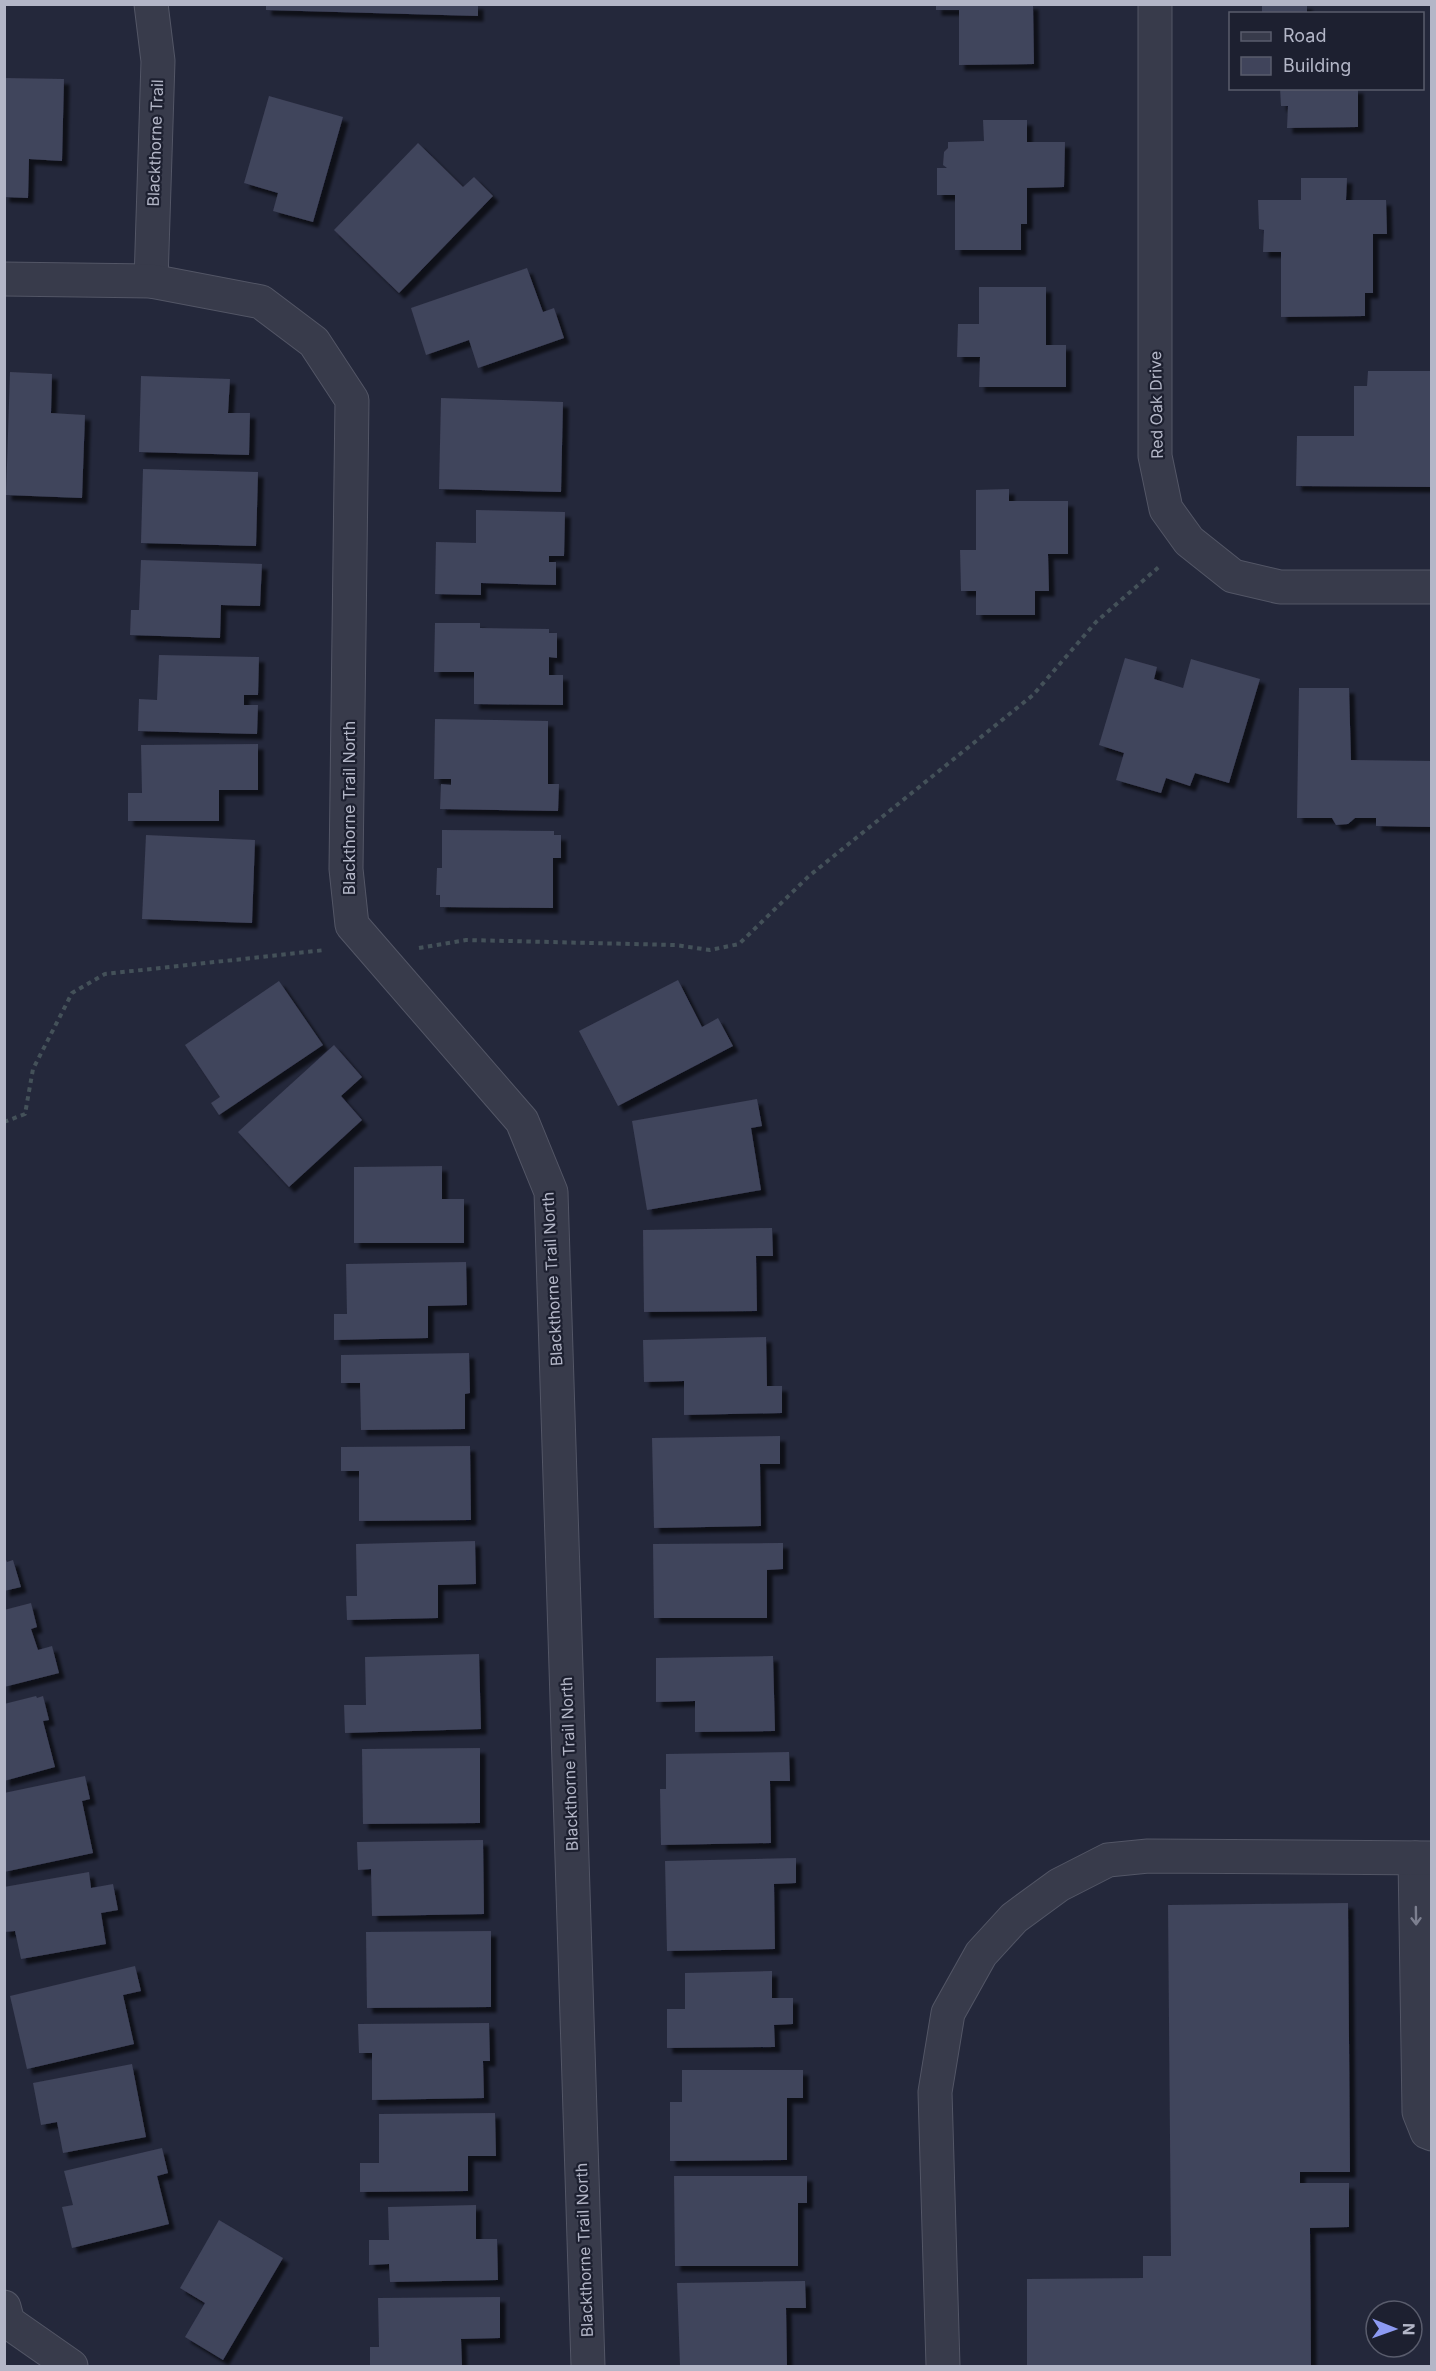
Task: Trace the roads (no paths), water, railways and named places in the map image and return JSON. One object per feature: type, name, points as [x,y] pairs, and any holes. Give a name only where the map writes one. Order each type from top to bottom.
[{"type":"street","name":"Blackthorne Trail","points":[[151,4],[158,61],[151,281]]},
{"type":"street","name":"Red Oak Drive","points":[[1155,4],[1155,456],[1166,509],[1189,541],[1233,576],[1280,587],[1431,587]]},
{"type":"street","name":"Blackthorne Trail North","points":[[4,279],[151,281],[261,302],[314,342],[352,400],[346,869],[352,926],[522,1121],[551,1192],[588,2367]]},
{"type":"street","points":[[943,2367],[935,2092],[948,2013],[981,1954],[1014,1918],[1059,1885],[1108,1860],[1148,1856],[1423,1858],[1419,2112],[1427,2132],[1431,2134]]},
{"type":"street","points":[[4,2307],[9,2322],[71,2367]]}]
